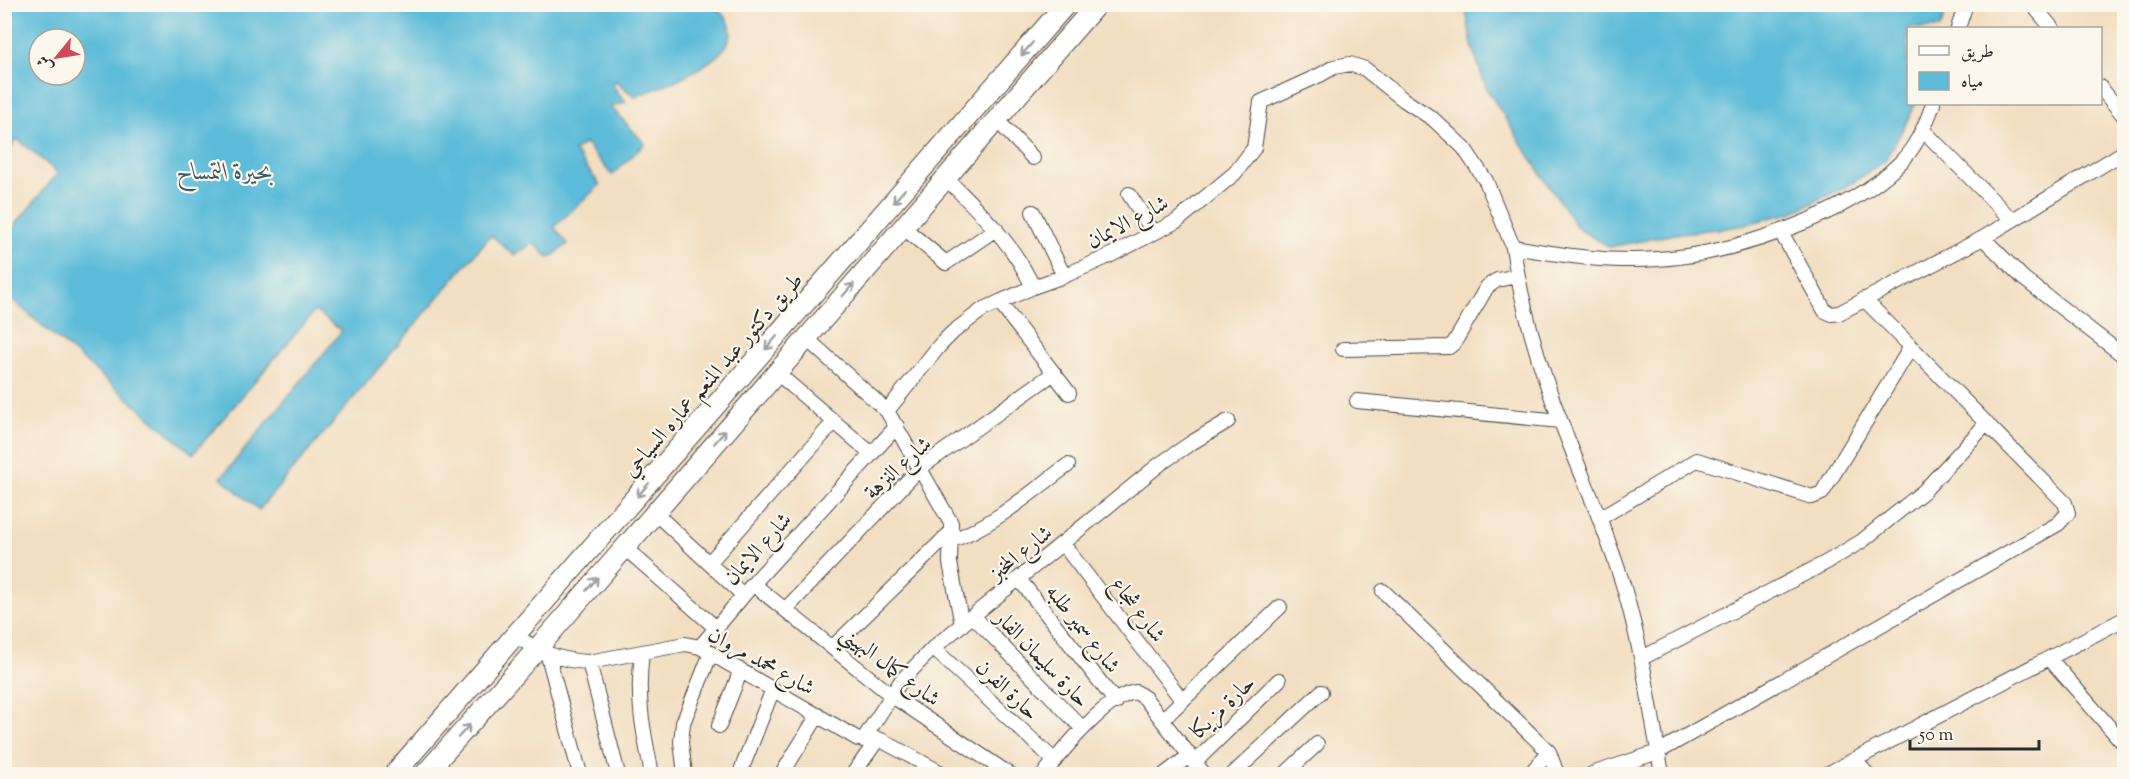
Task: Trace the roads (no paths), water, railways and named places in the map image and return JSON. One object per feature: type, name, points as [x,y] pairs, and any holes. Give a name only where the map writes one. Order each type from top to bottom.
[{"type":"main road","name":"طريق دكتور عبد المنعم عماره السياحي","points":[[394,774],[1066,4]]},
{"type":"main road","points":[[425,774],[542,653],[624,547],[1097,4]]},
{"type":"street","points":[[1958,27],[1966,4]]},
{"type":"street","points":[[2032,4],[2051,27]]},
{"type":"street","name":"شارع الايمان","points":[[887,411],[940,345],[982,310],[1110,256],[1177,221],[1234,173],[1254,148],[1261,102],[1334,67],[1350,64],[1365,69],[1404,100],[1433,119],[1464,148],[1486,181],[1513,248]]},
{"type":"street","points":[[2102,89],[2124,116]]},
{"type":"street","points":[[1662,774],[1642,658],[1624,587],[1600,518],[1560,421],[1546,380],[1517,276],[1513,248],[1585,258],[1659,260],[1714,250],[1781,232],[1841,205],[1874,186],[1902,162],[1924,131],[1933,105]]},
{"type":"street","points":[[997,120],[1033,158]]},
{"type":"street","points":[[1924,131],[2012,220]]},
{"type":"street","points":[[1781,232],[1825,310],[1832,314],[1839,313],[1983,238],[2124,152]]},
{"type":"street","points":[[946,178],[996,229],[1017,256],[1033,287]]},
{"type":"street","points":[[1129,194],[1154,233]]},
{"type":"street","points":[[1033,212],[1064,276]]},
{"type":"street","points":[[903,227],[946,263],[996,229]]},
{"type":"street","points":[[1983,238],[2032,285],[2124,356]]},
{"type":"street","points":[[1343,349],[1449,347],[1454,343],[1487,287],[1497,280],[1517,276]]},
{"type":"street","points":[[1592,774],[1658,752],[2065,518],[2068,508],[2065,503],[1864,299]]},
{"type":"street","points":[[999,302],[1069,393]]},
{"type":"street","points":[[806,338],[887,411],[897,426],[951,523],[950,563],[968,621]]},
{"type":"street","points":[[1600,518],[1697,460],[1812,497],[1822,493],[1911,347]]},
{"type":"street","points":[[777,373],[872,454]]},
{"type":"street","name":"شارع النزهة","points":[[785,610],[920,468],[1054,374]]},
{"type":"street","points":[[1357,401],[1560,421]]},
{"type":"street","name":"شارع المخبز","points":[[853,774],[891,695],[910,670],[933,648],[1160,464],[1228,421]]},
{"type":"street","points":[[709,563],[834,422]]},
{"type":"street","points":[[1642,658],[1827,562],[1862,541],[1924,491],[1987,423]]},
{"type":"street","name":"شارع الايمان","points":[[685,774],[681,742],[683,723],[705,650],[716,628],[743,595],[897,426]]},
{"type":"street","points":[[833,648],[951,536],[973,532],[993,520],[1068,465]]},
{"type":"street","points":[[654,512],[743,595]]},
{"type":"street","name":"شارع شجاع","points":[[1063,544],[1182,700]]},
{"type":"street","points":[[624,547],[716,628]]},
{"type":"street","name":"شارع سمير طلبه","points":[[1019,579],[1116,702]]},
{"type":"street","name":"شارع كمال البهيني","points":[[753,584],[891,695],[1009,774]]},
{"type":"street","points":[[1383,591],[1549,752],[1557,774]]},
{"type":"street","points":[[1161,720],[1280,607]]},
{"type":"street","name":"حارة سليمان الفار","points":[[968,621],[1083,729]]},
{"type":"street","points":[[1827,774],[2119,621],[2124,635]]},
{"type":"street","name":"شارع محمد مروان","points":[[516,636],[542,653],[575,662],[590,662],[685,645],[705,650],[818,715],[943,774]]},
{"type":"street","name":"حارة الفرن","points":[[933,648],[1055,760]]},
{"type":"street","points":[[542,653],[580,774]]},
{"type":"street","points":[[642,653],[639,682],[640,710],[652,774]]},
{"type":"street","points":[[2049,658],[2124,744]]},
{"type":"street","points":[[590,662],[618,774]]},
{"type":"street","points":[[719,726],[741,670]]},
{"type":"street","name":"حارة مزيكا","points":[[1165,774],[1192,759],[1279,680]]},
{"type":"street","points":[[741,768],[773,689]]},
{"type":"street","points":[[1233,774],[1321,692]]},
{"type":"street","points":[[1044,774],[1083,729],[1131,693],[1141,694],[1204,774]]},
{"type":"street","points":[[782,774],[818,715]]},
{"type":"street","points":[[1285,774],[1317,744]]},
{"type":"street","points":[[1530,774],[1549,752]]},
{"type":"street","points":[[1855,760],[1867,774]]},
{"type":"water","points":[[1465,4],[1949,5],[1940,27],[1907,27],[1907,105],[1915,105],[1885,161],[1846,187],[1793,212],[1734,227],[1681,233],[1610,247],[1578,229],[1486,88],[1472,45]]},
{"type":"water","name":"بحيرة التمساح","points":[[5,5],[712,5],[727,19],[731,34],[725,47],[713,59],[698,69],[662,86],[635,97],[616,81],[612,85],[626,102],[611,107],[645,144],[612,175],[585,143],[574,151],[600,185],[554,227],[568,244],[549,258],[533,243],[514,255],[491,235],[259,510],[221,478],[342,331],[315,311],[193,454],[5,294],[5,237],[58,173],[17,139],[5,154]]}]
